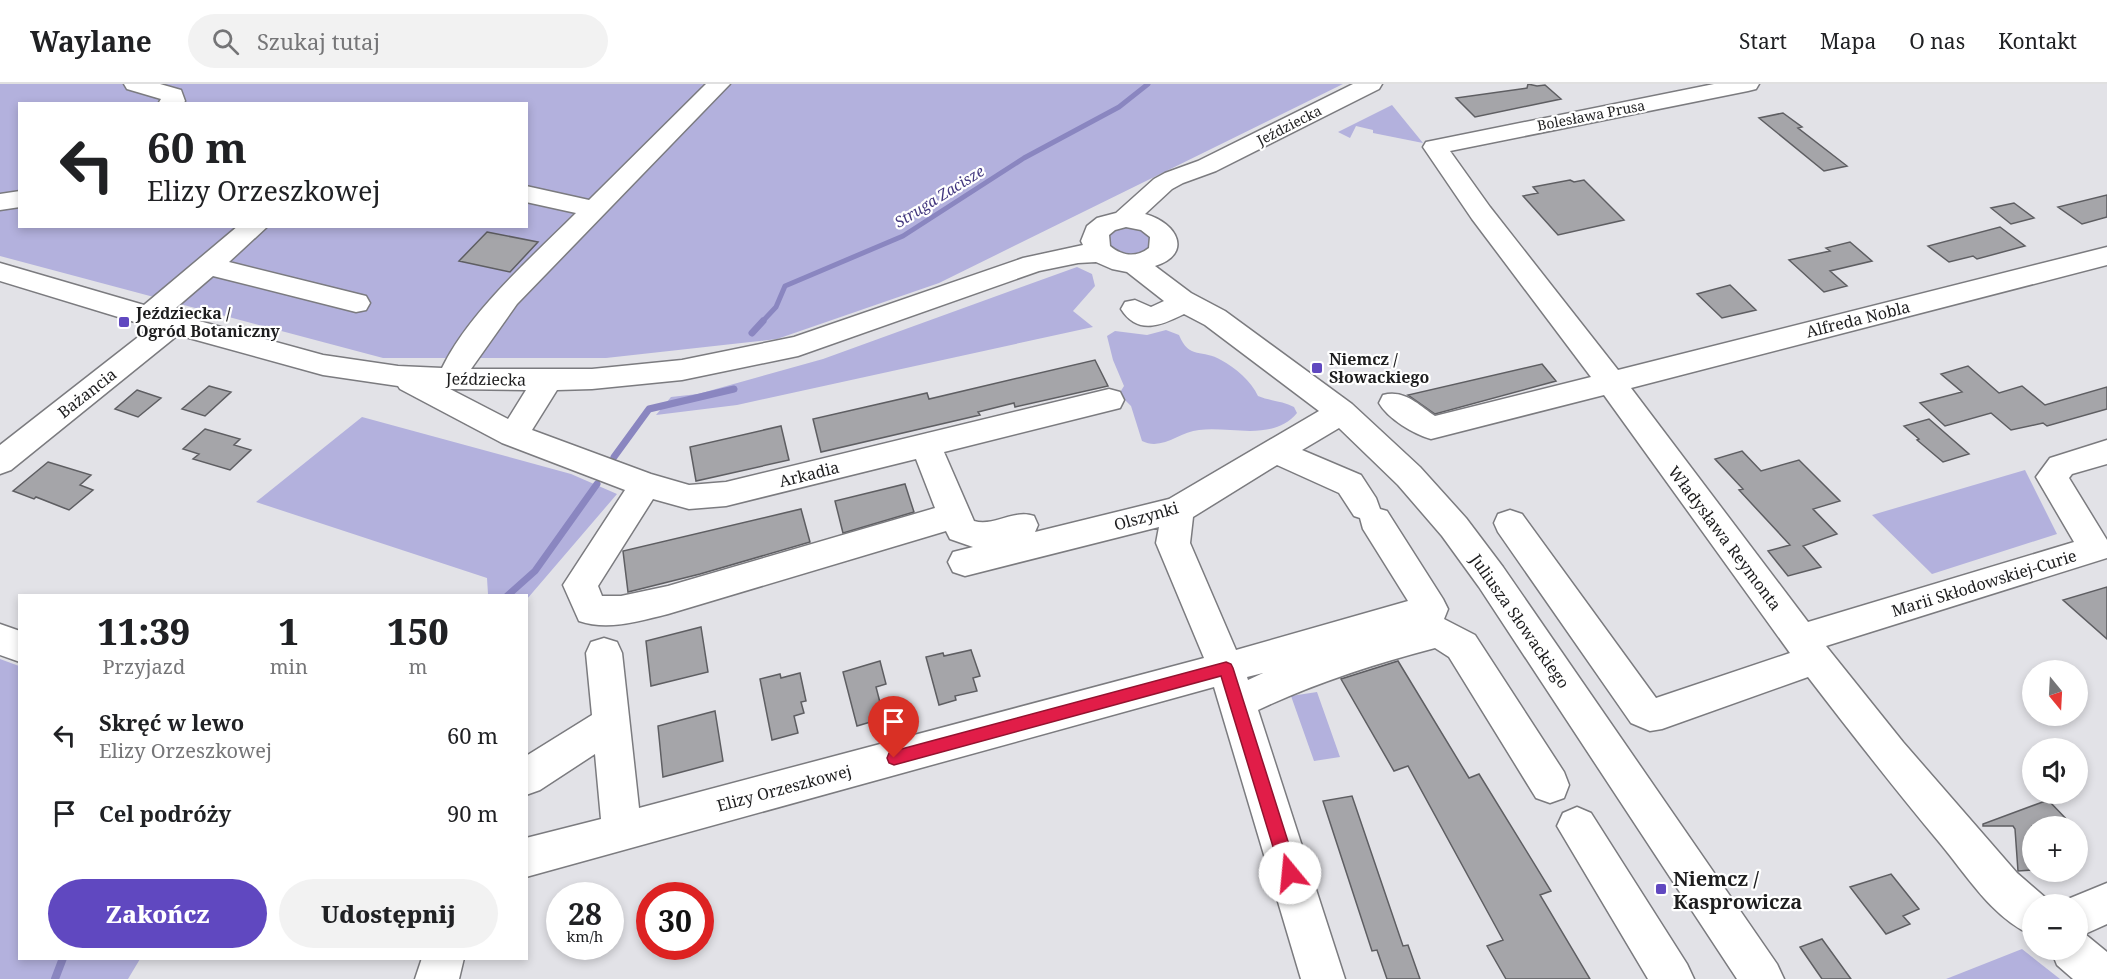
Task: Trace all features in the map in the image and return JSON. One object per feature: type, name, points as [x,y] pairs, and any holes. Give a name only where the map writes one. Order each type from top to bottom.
[{"type":"street","points":[[135,84],[173,95],[172,102]]},
{"type":"street","points":[[451,379],[461,358],[507,298],[719,84]]},
{"type":"street","name":"Jeździecka","points":[[1125,219],[1163,184],[1207,166],[1371,84]]},
{"type":"street","name":"Bolesława Prusa","points":[[1435,147],[1748,84]]},
{"type":"street","name":"Władysława Reymonta","points":[[1435,147],[1481,213],[1574,332],[1808,649],[1890,754],[2002,887],[2022,905]]},
{"type":"street","name":"Jeździecka","points":[[1154,226],[1158,213],[1166,202],[1207,166]]},
{"type":"street","points":[[528,194],[594,209]]},
{"type":"street","points":[[0,202],[18,199]]},
{"type":"street","points":[[1125,219],[1144,221],[1154,226],[1164,239],[1164,246],[1159,253],[1144,261],[1133,263],[1109,259],[1097,244],[1104,225],[1125,219]]},
{"type":"street","name":"Bażancia","points":[[0,462],[162,320],[209,266],[253,228]]},
{"type":"street","name":"Jeździecka","points":[[0,272],[292,358],[398,376],[548,380],[654,373],[798,346],[973,284],[1097,244]]},
{"type":"street","name":"Juliusza Słowackiego","points":[[1159,253],[1215,318]]},
{"type":"street","name":"Alfreda Nobla","points":[[1394,403],[1431,428],[2107,256]]},
{"type":"street","name":"Juliusza Słowackiego","points":[[1133,263],[1185,302],[1215,318],[1341,412],[1408,476],[1454,527],[1491,577],[1762,979]]},
{"type":"street","points":[[209,266],[356,303]]},
{"type":"street","points":[[1135,309],[1148,318],[1185,302]]},
{"type":"street","name":"Arkadia","points":[[398,376],[513,435],[645,485],[689,497],[726,494],[1109,400]]},
{"type":"street","points":[[513,435],[548,380]]},
{"type":"street","name":"Olszynki","points":[[965,562],[1178,510],[1341,412]]},
{"type":"street","points":[[926,445],[962,530],[981,536],[1132,497]]},
{"type":"street","points":[[1231,685],[1431,609],[1350,484],[1303,465],[1276,450]]},
{"type":"street","name":"Marii Skłodowskiej-Curie","points":[[1808,649],[2095,549],[2052,477],[2061,466],[2107,452]]},
{"type":"street","points":[[645,485],[580,585],[591,611],[621,610],[668,600],[956,515]]},
{"type":"street","points":[[1178,510],[1173,543],[1231,685],[1323,979]]},
{"type":"street","points":[[1510,523],[1644,711],[1650,715],[1662,713],[1808,649]]},
{"type":"street","points":[[1231,685],[1278,683],[1375,649],[1439,632],[1462,646],[1550,785]]},
{"type":"street","points":[[0,639],[18,646]]},
{"type":"street","points":[[604,653],[622,832]]},
{"type":"street","name":"Elizy Orzeszkowej","points":[[528,857],[622,832],[1231,685]]},
{"type":"street","points":[[528,776],[611,723]]},
{"type":"street","points":[[1577,826],[1672,979]]},
{"type":"street","points":[[2088,912],[2107,903]]},
{"type":"street","points":[[437,979],[442,960]]},
{"type":"street","points":[[2083,960],[2105,979]]},
{"type":"shaded area","points":[[0,84],[1343,84],[939,283],[777,339],[606,358],[383,358],[0,256]]},
{"type":"shaded area","points":[[1392,105],[1423,143],[1373,133],[1373,130],[1356,126],[1350,138],[1338,132]]},
{"type":"shaded area","points":[[1121,227],[1135,227],[1151,236],[1149,249],[1132,255],[1121,253],[1111,247],[1107,243],[1109,233]]},
{"type":"shaded area","points":[[1077,267],[1092,274],[1095,286],[1073,311],[1093,327],[737,405],[656,415],[671,397],[698,394],[823,359]]},
{"type":"shaded area","points":[[1166,330],[1179,335],[1187,348],[1192,351],[1214,357],[1232,367],[1247,380],[1258,396],[1290,405],[1297,413],[1287,422],[1264,430],[1199,430],[1157,444],[1142,441],[1131,406],[1119,394],[1124,386],[1113,360],[1107,336],[1115,331],[1147,335]]},
{"type":"shaded area","points":[[362,417],[571,474],[617,494],[528,598],[528,594],[488,594],[487,578],[256,502]]},
{"type":"shaded area","points":[[2025,470],[2057,534],[1932,574],[1872,515]]},
{"type":"shaded area","points":[[0,659],[18,666],[18,960],[139,960],[128,979],[0,979]]},
{"type":"shaded area","points":[[1317,692],[1340,757],[1314,761],[1291,696]]},
{"type":"shaded area","points":[[2022,949],[2022,960],[2036,960],[2060,979],[1946,979]]},
{"type":"building","points":[[1528,84],[1545,85],[1561,99],[1475,117],[1456,98],[1527,88]]},
{"type":"building","points":[[1783,113],[1802,127],[1798,128],[1847,166],[1824,171],[1759,118]]},
{"type":"building","points":[[1570,180],[1574,182],[1584,180],[1624,220],[1558,235],[1523,196],[1538,193],[1533,187]]},
{"type":"building","points":[[2107,195],[2107,217],[2082,224],[2058,207]]},
{"type":"building","points":[[2014,203],[2034,218],[2011,224],[1991,208]]},
{"type":"building","points":[[2000,227],[2025,246],[1977,259],[1973,256],[1949,262],[1928,246]]},
{"type":"building","points":[[487,232],[538,242],[510,272],[459,261]]},
{"type":"building","points":[[1850,242],[1872,261],[1830,271],[1847,286],[1824,292],[1789,260],[1830,251],[1826,248]]},
{"type":"building","points":[[1730,285],[1756,310],[1722,318],[1697,294]]},
{"type":"building","points":[[1095,360],[1108,386],[1015,407],[1014,403],[978,412],[980,415],[821,452],[813,419],[927,393],[929,399]]},
{"type":"building","points":[[1542,364],[1556,381],[1435,414],[1408,395]]},
{"type":"building","points":[[1968,366],[1999,393],[2022,386],[2045,405],[2107,387],[2107,409],[2047,426],[2043,423],[2011,430],[1991,413],[1945,426],[1920,403],[1962,392],[1941,374]]},
{"type":"building","points":[[209,386],[231,392],[205,416],[182,409]]},
{"type":"building","points":[[137,390],[161,398],[138,417],[115,409]]},
{"type":"building","points":[[1929,419],[1969,454],[1943,462],[1904,426]]},
{"type":"building","points":[[781,426],[789,460],[696,481],[690,447]]},
{"type":"building","points":[[205,429],[240,439],[234,445],[251,450],[230,470],[193,459],[199,454],[183,449]]},
{"type":"building","points":[[1742,451],[1761,471],[1799,460],[1840,501],[1813,509],[1837,534],[1803,546],[1821,567],[1788,576],[1768,551],[1790,545],[1739,490],[1743,489],[1715,459]]},
{"type":"building","points":[[48,462],[91,475],[80,485],[93,490],[69,510],[13,491]]},
{"type":"building","points":[[905,484],[914,512],[843,533],[835,501]]},
{"type":"building","points":[[801,509],[810,542],[628,592],[623,551]]},
{"type":"building","points":[[2107,587],[2107,639],[2063,600]]},
{"type":"building","points":[[701,627],[708,672],[651,686],[646,641]]},
{"type":"building","points":[[971,650],[980,676],[973,678],[977,691],[955,696],[956,700],[939,705],[926,657]]},
{"type":"building","points":[[880,661],[886,684],[876,687],[883,714],[873,717],[874,721],[857,726],[843,672]]},
{"type":"building","points":[[1398,661],[1469,778],[1479,774],[1551,891],[1540,895],[1590,979],[1506,979],[1487,946],[1503,940],[1408,766],[1394,771],[1341,679]]},
{"type":"building","points":[[800,673],[806,701],[801,702],[804,713],[794,716],[798,733],[772,740],[760,679],[780,674],[781,678]]},
{"type":"building","points":[[715,711],[723,761],[663,777],[658,726]]},
{"type":"building","points":[[1352,796],[1403,946],[1408,945],[1420,979],[1387,979],[1377,950],[1372,951],[1323,801]]},
{"type":"building","points":[[2037,804],[2052,804],[2063,816],[2022,816],[2022,871],[2018,871],[2013,826],[1983,826],[1983,824]]},
{"type":"building","points":[[1891,874],[1919,909],[1903,916],[1910,924],[1886,934],[1850,887]]},
{"type":"building","points":[[1822,939],[1851,979],[1822,979],[1800,947]]},
{"type":"waterway","name":"Struga Zacisze","points":[[761,323],[776,307],[785,286],[903,236],[1024,158],[1119,107],[1148,84]]},
{"type":"waterway","name":"Struga Zacisze","points":[[752,333],[763,321]]},
{"type":"waterway","name":"Struga Zacisze","points":[[614,457],[649,409],[734,389]]},
{"type":"waterway","name":"Struga Zacisze","points":[[509,594],[535,571],[597,484]]},
{"type":"waterway","name":"Struga Zacisze","points":[[55,979],[62,960]]},
{"type":"place","name":"Jeździecka / Ogród Botaniczny","points":[[124,322]]},
{"type":"place","name":"Niemcz / Słowackiego","points":[[1317,368]]},
{"type":"place","name":"Niemcz / Kasprowicza","points":[[1661,889]]},
{"type":"route","points":[[894,758],[1226,668],[1290,873]]}]
